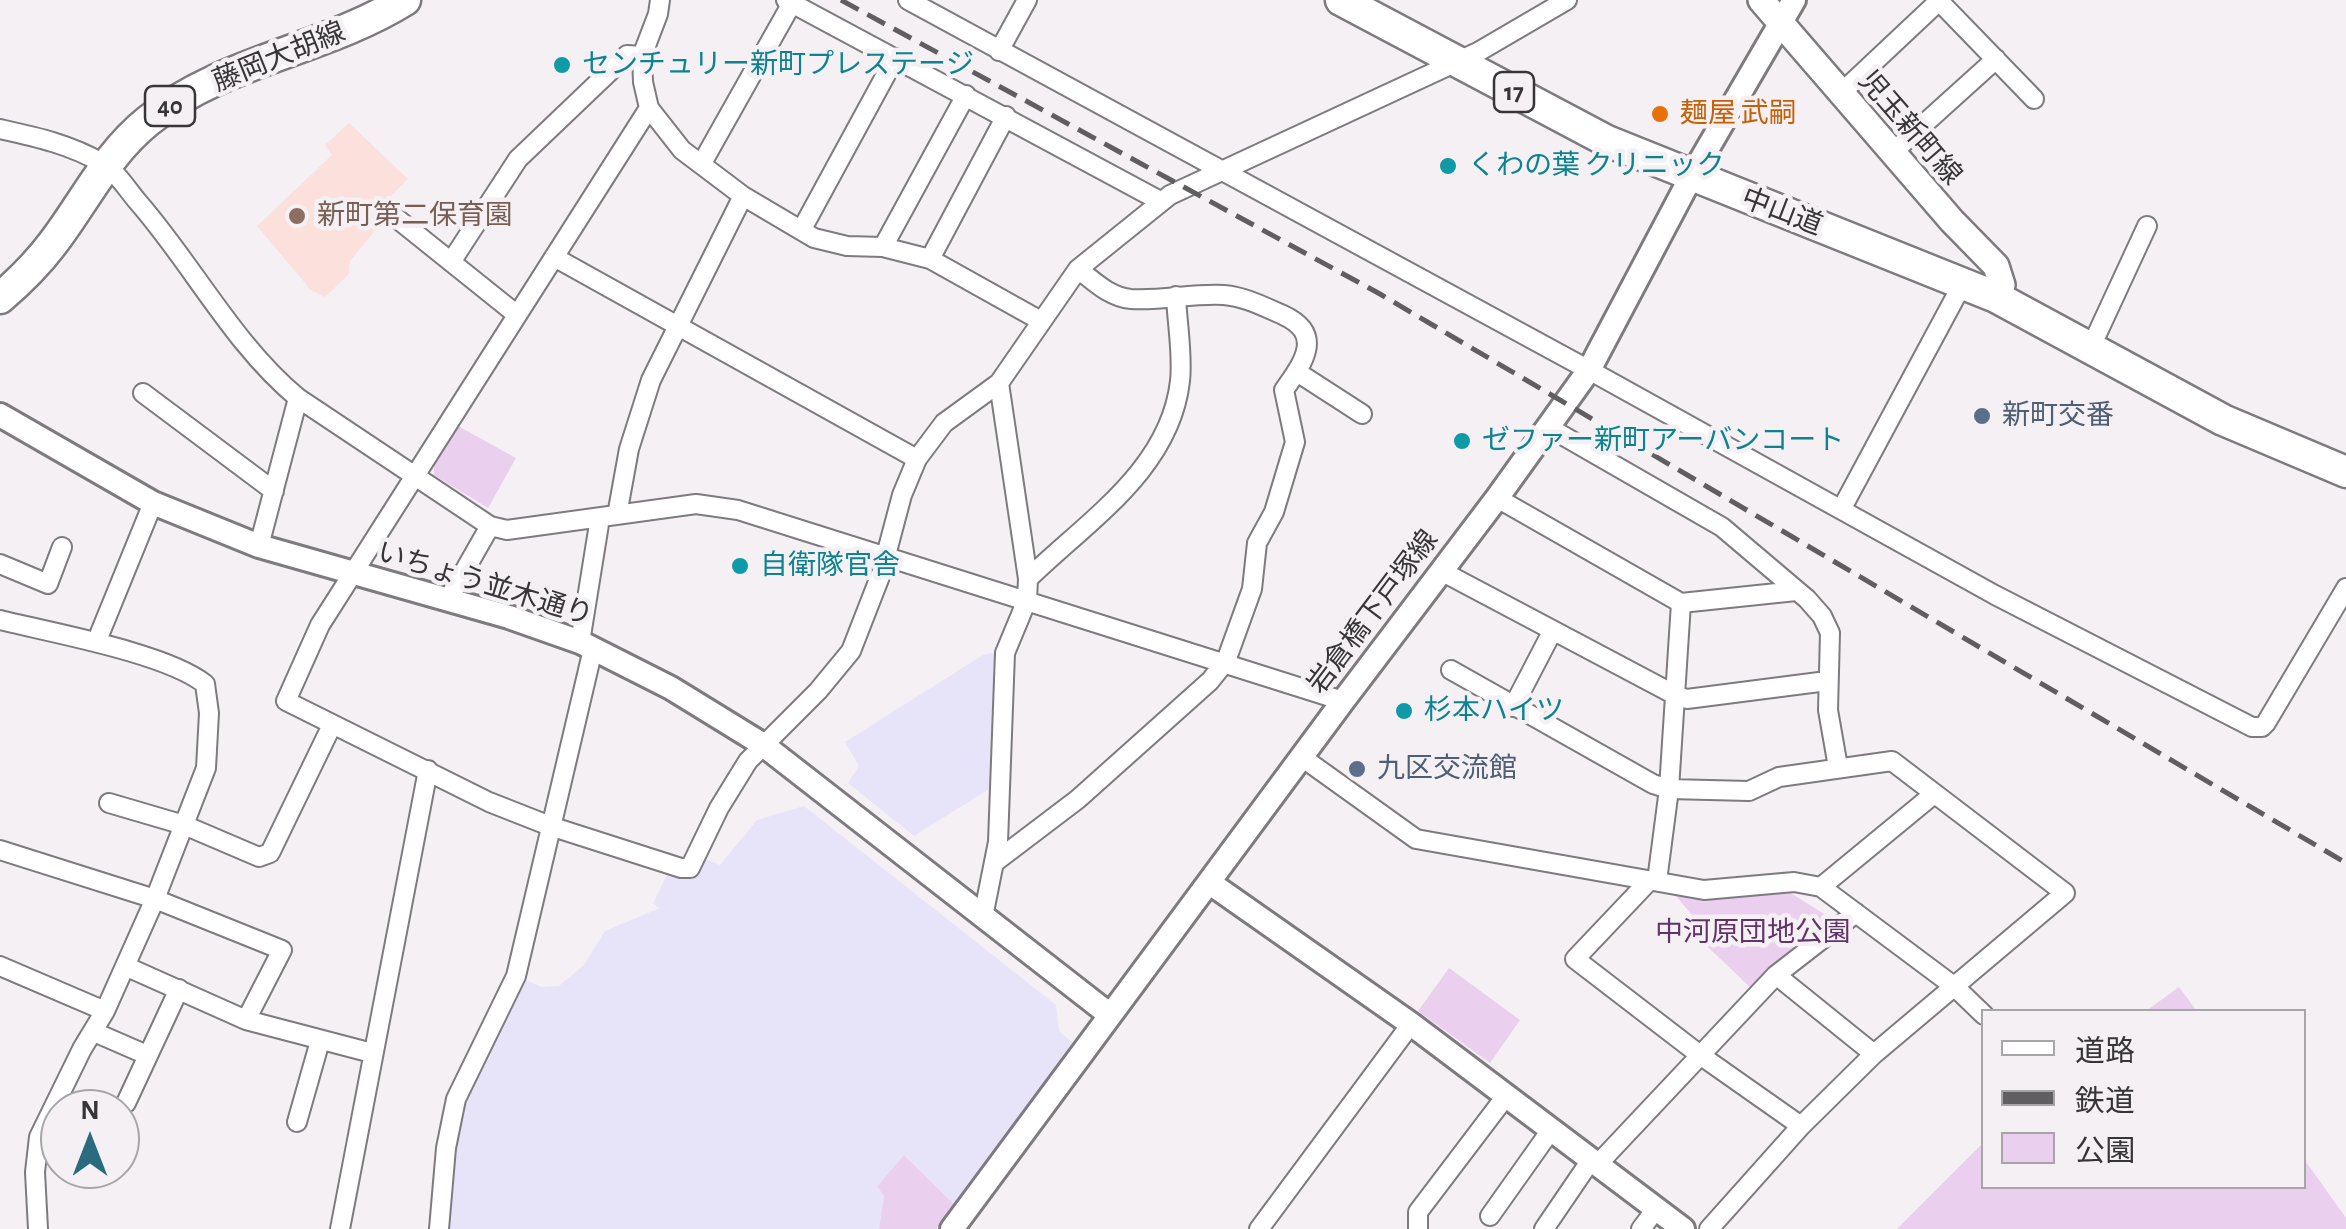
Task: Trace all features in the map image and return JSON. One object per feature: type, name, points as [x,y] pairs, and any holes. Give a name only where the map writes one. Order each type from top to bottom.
[{"type":"main road","name":"藤岡大胡線","points":[[0,298],[54,242],[106,165],[148,121],[192,93],[364,22],[405,0]]},
{"type":"main road","name":"児玉新町線","points":[[1760,0],[1952,221],[1996,266],[2002,285],[1996,298]]},
{"type":"main road","name":"中山道","points":[[1355,4],[1580,128],[1691,177],[1963,283],[2092,347],[2223,420],[2346,472]]},
{"type":"street","points":[[660,0],[642,56],[643,82],[649,108],[682,150],[743,196],[814,238],[847,246],[883,246],[930,258],[1041,320]]},
{"type":"street","points":[[908,0],[1995,595],[2252,728],[2266,723],[2346,588]]},
{"type":"street","points":[[1000,51],[1028,0]]},
{"type":"street","name":"岩倉橋下戸塚線","points":[[952,1229],[1589,370],[1691,177],[1794,0]]},
{"type":"street","points":[[702,163],[789,1],[1160,201]]},
{"type":"street","points":[[649,108],[320,626],[286,701],[489,802],[550,826],[690,868],[718,808],[762,744],[818,691],[851,651],[887,558],[902,495],[917,459],[944,422],[999,383],[1078,268],[1160,201],[1457,62],[1563,1]]},
{"type":"street","points":[[1840,94],[1939,1],[2034,98]]},
{"type":"street","points":[[451,262],[527,149],[627,55],[642,56]]},
{"type":"street","points":[[802,229],[895,58]]},
{"type":"street","points":[[1893,152],[1996,59]]},
{"type":"street","points":[[883,246],[966,95]]},
{"type":"street","points":[[930,258],[1006,116]]},
{"type":"street","points":[[0,130],[58,142],[106,165],[167,235],[236,332],[276,380],[490,526],[507,530],[696,504],[738,510],[1343,701]]},
{"type":"street","points":[[439,1229],[446,1148],[456,1099],[516,976],[550,826],[608,516],[651,380],[743,196]]},
{"type":"street","points":[[390,214],[516,314]]},
{"type":"street","points":[[2092,347],[2148,226]]},
{"type":"street","points":[[554,258],[917,459]]},
{"type":"street","points":[[995,862],[1078,799],[1210,681],[1226,661],[1252,589],[1256,543],[1274,512],[1295,442],[1284,390],[1304,360],[1307,339],[1299,323],[1249,300],[1226,295],[1129,299],[1109,293],[1078,268]]},
{"type":"street","points":[[1842,508],[1963,283]]},
{"type":"street","points":[[1028,579],[1111,504],[1159,447],[1180,382],[1176,296]]},
{"type":"street","points":[[1296,372],[1362,414]]},
{"type":"street","points":[[983,917],[995,862],[1005,654],[1027,600],[1028,579],[999,383]]},
{"type":"street","points":[[143,394],[274,491]]},
{"type":"street","points":[[259,546],[298,398]]},
{"type":"street","name":"いちょう並木通り","points":[[0,416],[153,503],[259,546],[449,598],[586,645],[671,688],[762,744],[1110,1015]]},
{"type":"street","points":[[1548,426],[1712,521],[1822,616],[1830,633],[1828,710],[1838,767]]},
{"type":"street","points":[[1497,498],[1681,602],[1796,591]]},
{"type":"street","points":[[100,633],[153,503]]},
{"type":"street","points":[[449,598],[490,526]]},
{"type":"street","points":[[0,564],[48,584],[62,547]]},
{"type":"street","points":[[1441,571],[1687,699],[1827,680]]},
{"type":"street","points":[[1681,602],[1669,790],[1653,881],[1575,960],[1801,1126]]},
{"type":"street","points":[[0,620],[132,653],[195,676],[205,684],[209,713],[206,768],[155,899],[105,1011],[38,1137],[38,1229]]},
{"type":"street","points":[[1513,707],[1552,632]]},
{"type":"street","points":[[1451,670],[1669,790],[1748,791],[1779,777],[1892,761],[2065,893],[1874,1054],[1801,1126],[1710,1229]]},
{"type":"street","points":[[109,803],[184,825],[260,858],[270,853],[332,725]]},
{"type":"street","points":[[1302,758],[1416,839],[1704,890],[1794,882],[1821,887],[1956,987],[1981,1012]]},
{"type":"street","points":[[340,1229],[428,770]]},
{"type":"street","points":[[1821,887],[1934,794]]},
{"type":"street","points":[[0,850],[155,899],[282,950],[246,1020]]},
{"type":"street","points":[[1210,883],[1411,1024],[1682,1229]]},
{"type":"street","points":[[1544,1229],[1594,1163],[1776,976],[1856,913]]},
{"type":"street","points":[[0,966],[105,1011]]},
{"type":"street","points":[[125,966],[246,1020],[372,1053]]},
{"type":"street","points":[[1776,976],[1874,1054]]},
{"type":"street","points":[[132,1089],[179,989]]},
{"type":"street","points":[[1259,1229],[1411,1024]]},
{"type":"street","points":[[94,1032],[147,1055]]},
{"type":"street","points":[[298,1122],[320,1041]]},
{"type":"street","points":[[1418,1229],[1418,1212],[1506,1096]]},
{"type":"street","points":[[1490,1216],[1551,1130]]},
{"type":"street","points":[[1641,1229],[1656,1209]]},
{"type":"shaded area","points":[[349,123],[408,179],[385,202],[392,210],[350,261],[349,274],[325,297],[311,290],[257,226],[332,155],[325,145]]},
{"type":"shaded area","points":[[1001,651],[997,784],[914,836],[848,783],[859,766],[845,742],[983,655]]},
{"type":"shaded area","points":[[804,806],[1056,1005],[1059,1031],[1073,1043],[954,1204],[905,1156],[884,1195],[879,1229],[449,1229],[463,1100],[518,977],[542,987],[559,986],[584,965],[605,931],[660,908],[653,904],[669,870],[695,878],[705,859],[720,865],[757,820]]},
{"type":"green space","points":[[458,426],[516,458],[488,508],[434,475],[434,465]]},
{"type":"green space","name":"中河原団地公園","points":[[1786,890],[1827,916],[1826,928],[1753,990],[1691,931],[1693,916],[1675,895],[1677,892]]},
{"type":"green space","points":[[1449,968],[1520,1020],[1490,1063],[1418,1011]]},
{"type":"green space","points":[[2179,987],[2196,1009],[2149,1009]]},
{"type":"green space","points":[[1981,1145],[1981,1189],[2306,1189],[2306,1162],[2346,1218],[2346,1229],[1897,1229]]},
{"type":"green space","points":[[904,1155],[954,1204],[936,1229],[879,1229],[884,1195],[877,1187]]},
{"type":"railway","points":[[841,0],[1380,294],[2346,863]]},
{"type":"place","name":"センチュリー新町プレステージ","points":[[562,65]]},
{"type":"place","name":"麺屋 武嗣","points":[[1660,114]]},
{"type":"place","name":"くわの葉 クリニック","points":[[1448,166]]},
{"type":"place","name":"新町第二保育園","points":[[297,216]]},
{"type":"place","name":"新町交番","points":[[1982,416]]},
{"type":"place","name":"ゼファー新町アーバンコート","points":[[1462,441]]},
{"type":"place","name":"自衛隊官舎","points":[[740,566]]},
{"type":"place","name":"杉本ハイツ","points":[[1404,711]]},
{"type":"place","name":"九区交流館","points":[[1357,769]]}]
